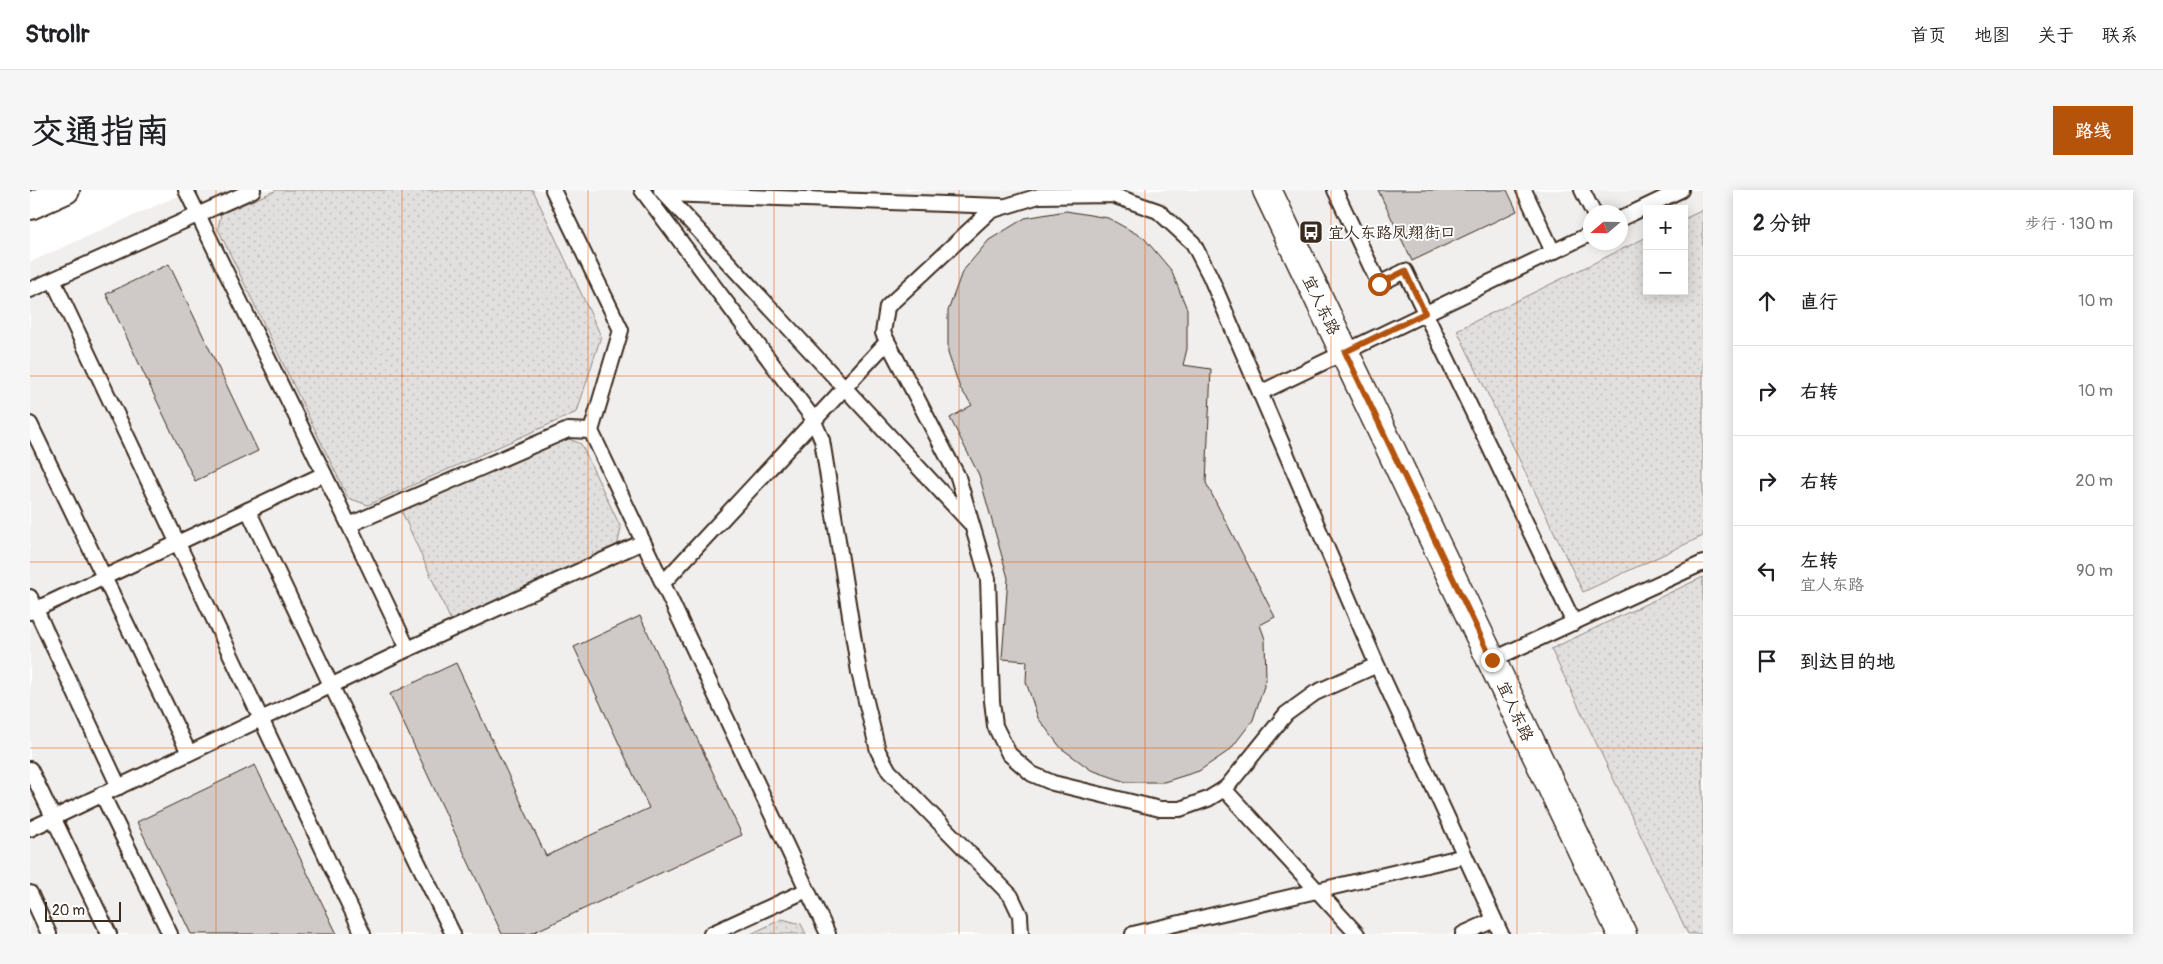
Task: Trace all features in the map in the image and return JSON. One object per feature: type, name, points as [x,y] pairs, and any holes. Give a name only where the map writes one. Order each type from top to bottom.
[{"type":"street","points":[[30,206],[66,190]]},
{"type":"street","name":"宜人东路","points":[[1267,190],[1622,934]]},
{"type":"lane","points":[[186,190],[408,648]]},
{"type":"lane","points":[[30,290],[253,190]]},
{"type":"lane","points":[[553,190],[621,330],[591,431],[828,934]]},
{"type":"lane","points":[[642,190],[814,421],[822,440],[858,672],[878,751],[889,771],[1011,896],[1020,915],[1020,934]]},
{"type":"lane","points":[[1335,190],[1379,284],[1405,271],[1574,623]]},
{"type":"lane","points":[[1524,190],[1553,252]]},
{"type":"lane","points":[[1582,190],[1590,205]]},
{"type":"lane","points":[[1628,215],[1681,190]]},
{"type":"lane","points":[[663,192],[1007,206]]},
{"type":"lane","points":[[663,192],[973,526]]},
{"type":"lane","points":[[1377,665],[1315,692],[1286,714],[1224,789],[1208,799],[1180,809],[1160,809],[1053,783],[1032,774],[1010,754],[995,726],[992,701],[988,579],[958,477],[883,333],[887,307],[990,211],[1039,196],[1091,193],[1112,195],[1158,211],[1193,243],[1210,276],[1377,665],[1502,934]]},
{"type":"lane","points":[[1260,393],[1583,237]]},
{"type":"lane","points":[[53,280],[363,934]]},
{"type":"lane","points":[[663,583],[887,342]]},
{"type":"lane","points":[[30,424],[189,753]]},
{"type":"lane","points":[[349,525],[568,430],[591,431]]},
{"type":"lane","points":[[119,787],[32,606],[104,577],[324,474]]},
{"type":"lane","points":[[248,510],[453,934]]},
{"type":"lane","points":[[30,829],[408,648],[643,542]]},
{"type":"lane","points":[[1492,660],[1703,563]]},
{"type":"lane","points":[[30,770],[109,934]]},
{"type":"lane","points":[[1224,789],[1357,934]]},
{"type":"lane","points":[[102,794],[170,934]]},
{"type":"lane","points":[[1132,934],[1465,856]]},
{"type":"lane","points":[[711,934],[807,890]]},
{"type":"lane","points":[[30,893],[50,934]]},
{"type":"lane","points":[[1463,934],[1494,920]]},
{"type":"shaded area","points":[[191,190],[1703,190],[1703,934],[30,934],[30,262]]},
{"type":"shaded area","points":[[277,190],[533,190],[601,336],[577,412],[368,505],[348,498],[218,229],[221,214]]},
{"type":"shaded area","points":[[1703,210],[1703,536],[1583,592],[1457,330],[1620,250],[1628,250],[1628,246],[1643,239],[1643,295],[1688,295],[1688,217]]},
{"type":"shaded area","points":[[567,438],[581,444],[621,528],[617,547],[451,621],[401,510]]},
{"type":"shaded area","points":[[1703,577],[1703,934],[1688,934],[1551,649]]},
{"type":"shaded area","points":[[782,919],[801,924],[806,934],[751,934]]},
{"type":"building","points":[[1378,190],[1507,190],[1517,211],[1412,261]]},
{"type":"building","points":[[1066,211],[1108,218],[1144,238],[1171,270],[1187,309],[1187,349],[1183,365],[1211,369],[1206,483],[1275,617],[1260,625],[1265,639],[1266,680],[1253,720],[1230,750],[1199,771],[1164,782],[1126,782],[1091,770],[1061,748],[1038,718],[1026,682],[1027,661],[1002,659],[1008,578],[979,475],[950,418],[972,405],[960,388],[948,353],[948,311],[962,272],[989,240],[1025,218]]},
{"type":"building","points":[[169,264],[258,451],[195,481],[106,294]]},
{"type":"building","points":[[640,616],[742,835],[530,934],[502,934],[390,694],[456,663],[546,856],[649,808],[574,647]]},
{"type":"building","points":[[255,765],[337,934],[191,934],[137,822]]},
{"type":"place","name":"宜人东路凤翔街口","points":[[1311,232]]},
{"type":"route","points":[[1379,284],[1405,271],[1425,313],[1345,352],[1492,660]]}]
